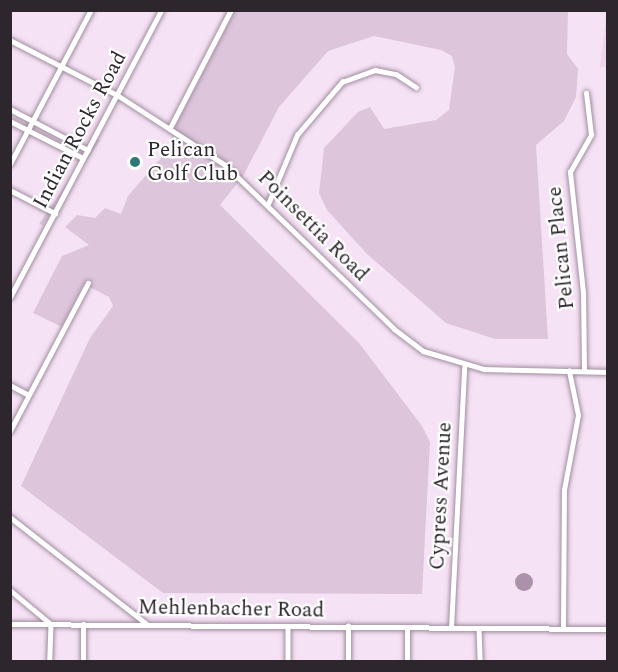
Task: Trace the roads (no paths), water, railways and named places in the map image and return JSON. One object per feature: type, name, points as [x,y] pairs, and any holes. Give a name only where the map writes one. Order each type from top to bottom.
[{"type":"street","points":[[10,164],[91,10]]},
{"type":"street","name":"Indian Rocks Road","points":[[10,297],[161,10]]},
{"type":"street","points":[[171,126],[231,10]]},
{"type":"street","name":"Poinsettia Road","points":[[10,40],[117,95],[171,126],[268,204],[394,329],[436,358],[464,367],[608,372]]},
{"type":"street","points":[[268,204],[297,135],[342,82],[375,70],[396,74],[416,87]]},
{"type":"street","name":"Pelican Place","points":[[584,371],[583,292],[570,172],[591,135],[586,93]]},
{"type":"street","points":[[10,109],[88,150]]},
{"type":"street","points":[[10,121],[83,158]]},
{"type":"street","points":[[10,189],[55,213]]},
{"type":"street","points":[[10,431],[88,283]]},
{"type":"street","name":"Cypress Avenue","points":[[451,628],[464,367]]},
{"type":"street","points":[[563,629],[564,490],[578,415],[568,371]]},
{"type":"street","points":[[10,385],[29,395]]},
{"type":"street","points":[[10,517],[147,624]]},
{"type":"street","points":[[10,590],[51,624],[50,662]]},
{"type":"street","name":"Mehlenbacher Road","points":[[10,624],[608,629]]},
{"type":"street","points":[[83,624],[83,662]]},
{"type":"street","points":[[288,626],[288,662]]},
{"type":"street","points":[[348,627],[348,662]]},
{"type":"street","points":[[407,628],[407,662]]},
{"type":"street","points":[[479,628],[480,662]]},
{"type":"place","name":"Pelican Golf Club","points":[[135,162]]}]
